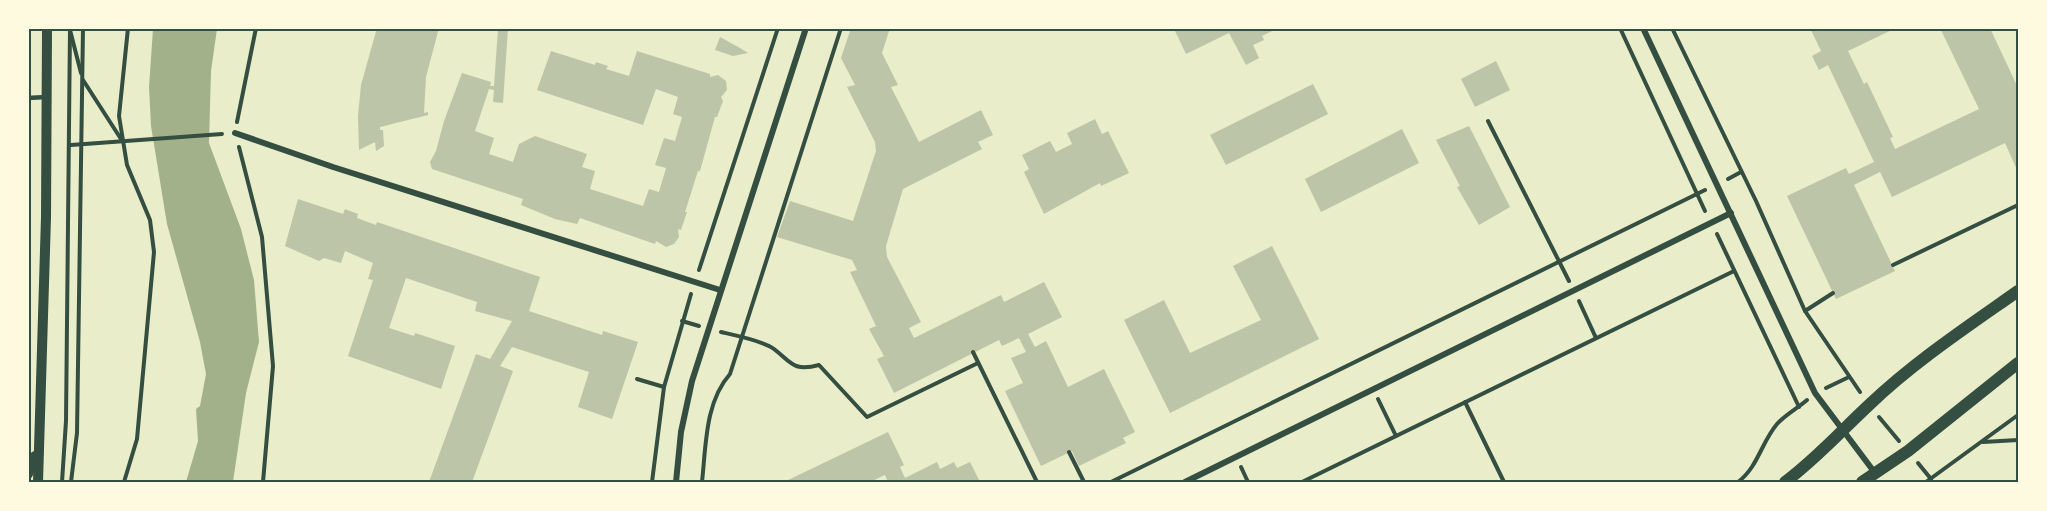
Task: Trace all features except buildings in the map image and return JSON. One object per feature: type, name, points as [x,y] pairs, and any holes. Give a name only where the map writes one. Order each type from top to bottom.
[{"type":"main road","points":[[1785,483],[1809,465],[1869,404],[1950,339],[2019,291]]},
{"type":"main road","points":[[1862,483],[1908,451],[2019,363]]},
{"type":"street","points":[[38,483],[46,217],[47,28]]},
{"type":"street","points":[[676,483],[681,432],[693,381],[720,290],[806,28]]},
{"type":"street","points":[[1643,28],[1815,393],[1875,473]]},
{"type":"street","points":[[235,133],[333,167],[720,290]]},
{"type":"street","points":[[1185,483],[1731,213]]},
{"type":"street","points":[[28,474],[38,447]]},
{"type":"lane","points":[[28,98],[46,97]]},
{"type":"path","points":[[71,483],[77,433],[83,28]]},
{"type":"path","points":[[124,483],[137,439],[154,252],[150,220],[127,165],[119,116],[128,28]]},
{"type":"path","points":[[256,28],[235,133],[262,237],[273,366],[262,483]]},
{"type":"path","points":[[652,483],[664,387],[695,282],[778,28]]},
{"type":"path","points":[[702,483],[708,426],[718,387],[730,374],[841,28]]},
{"type":"path","points":[[1672,28],[1805,311],[1869,404],[1931,479]]},
{"type":"path","points":[[69,29],[82,80],[122,140]]},
{"type":"path","points":[[62,483],[66,421],[71,145],[69,29]]},
{"type":"path","points":[[1488,121],[1596,338]]},
{"type":"path","points":[[71,145],[217,134]]},
{"type":"path","points":[[1111,483],[1741,172]]},
{"type":"path","points":[[1893,265],[2019,205]]},
{"type":"path","points":[[1302,483],[1734,271]]},
{"type":"path","points":[[1805,311],[1833,293]]},
{"type":"path","points":[[742,337],[774,348],[789,363],[810,367],[819,365],[867,417],[978,363]]},
{"type":"path","points":[[973,352],[1037,483]]},
{"type":"path","points":[[637,379],[664,387]]},
{"type":"path","points":[[1373,390],[1396,436]]},
{"type":"path","points":[[1465,402],[1504,483]]},
{"type":"path","points":[[1738,483],[1751,473],[1768,437],[1778,423],[1799,407]]},
{"type":"path","points":[[1926,483],[2019,415]]},
{"type":"path","points":[[1982,442],[2019,440]]},
{"type":"path","points":[[1069,452],[1084,483]]},
{"type":"path","points":[[647,483],[652,474]]},
{"type":"shaded area","points":[[153,29],[217,29],[211,71],[209,143],[241,229],[254,280],[259,342],[246,393],[233,482],[186,482],[198,441],[196,409],[200,406],[206,374],[200,342],[167,224],[151,126],[149,87]]}]
